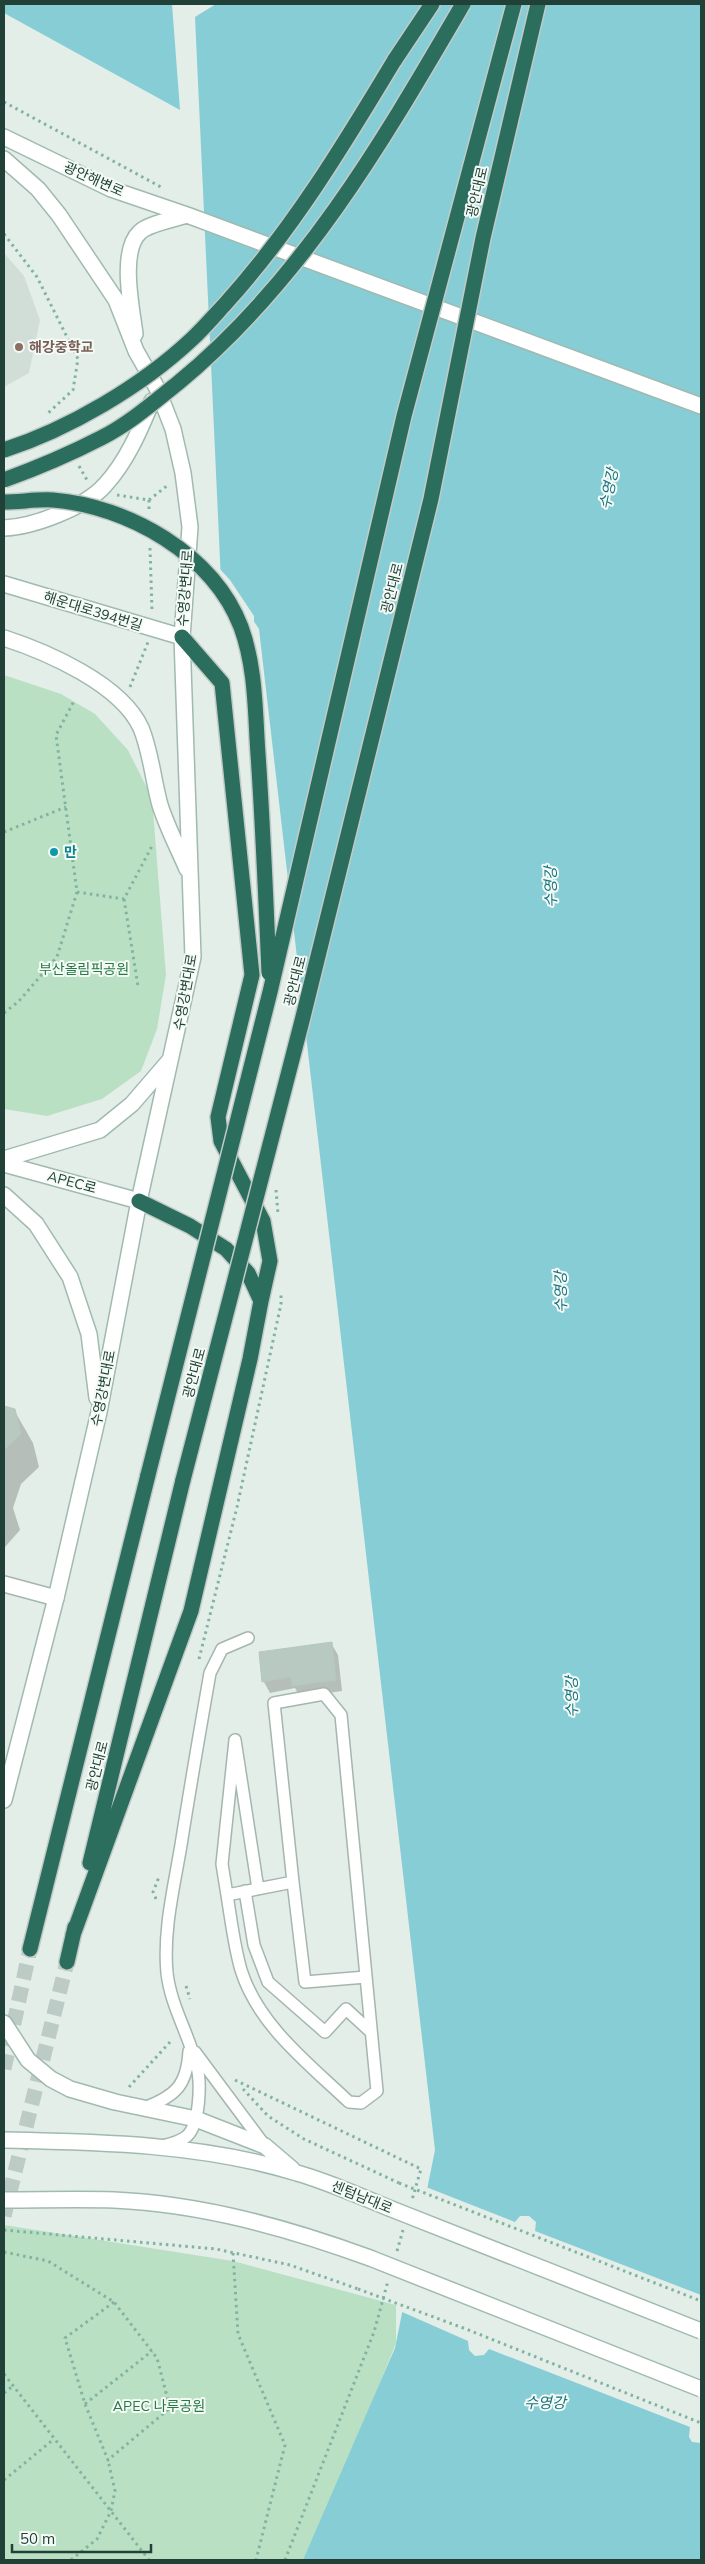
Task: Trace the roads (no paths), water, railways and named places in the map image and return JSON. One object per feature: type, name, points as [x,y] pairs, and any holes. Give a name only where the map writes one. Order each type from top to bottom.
[{"type":"highway","points":[[4,450],[79,417],[141,380],[192,339],[244,283],[292,222],[343,146],[394,61],[432,4]]},
{"type":"highway","points":[[4,480],[102,438],[155,402],[236,333],[284,277],[356,182],[463,4]]},
{"type":"highway","name":"광안대로","points":[[30,1949],[270,992],[404,416],[514,4]]},
{"type":"highway","name":"광안대로","points":[[67,1962],[183,1480],[303,1017],[428,509],[483,238],[538,4]]},
{"type":"highway","points":[[4,502],[52,500],[99,508],[142,527],[182,550],[219,587],[241,626],[252,664],[265,867],[270,992]]},
{"type":"highway","points":[[73,1935],[191,1611],[250,1359],[270,1261],[263,1220],[220,1142],[218,1117],[252,975],[222,683],[182,637]]},
{"type":"highway","points":[[139,1201],[190,1226],[226,1249],[248,1273],[261,1301]]},
{"type":"main road","name":"광안해변로","points":[[4,136],[112,189],[187,215],[701,406]]},
{"type":"main road","name":"수영강변대로","points":[[4,159],[38,189],[59,215],[116,300],[136,351],[157,388],[173,429],[183,473],[190,527],[182,637],[194,956],[139,1201],[99,1412],[56,1598],[4,1800]]},
{"type":"main road","points":[[136,351],[128,258],[132,244],[140,232],[187,215]]},
{"type":"main road","points":[[4,528],[62,514],[104,486],[136,440],[157,388]]},
{"type":"main road","name":"해운대로394번길","points":[[4,584],[153,630],[182,637]]},
{"type":"main road","points":[[4,638],[61,661],[103,685],[124,705],[140,727],[161,806],[191,878]]},
{"type":"main road","points":[[4,1159],[100,1130],[132,1104],[172,1058]]},
{"type":"main road","name":"APEC로","points":[[4,1164],[139,1201]]},
{"type":"main road","points":[[4,1195],[36,1224],[70,1277],[89,1334],[99,1412]]},
{"type":"main road","points":[[4,1584],[56,1598]]},
{"type":"main road","points":[[4,2023],[28,2060],[51,2079],[70,2089],[196,2119],[265,2146],[296,2172]]},
{"type":"main road","name":"센텀남대로","points":[[4,2140],[124,2143],[244,2160],[296,2172],[701,2331]]},
{"type":"main road","points":[[4,2200],[115,2200],[167,2205],[270,2225],[321,2240],[370,2258],[701,2389]]},
{"type":"lane","points":[[157,2148],[173,2144],[188,2136],[196,2119],[199,2086],[197,2067],[173,2004],[167,1974],[166,1944],[173,1890],[210,1673],[222,1650],[248,1638]]},
{"type":"lane","points":[[258,1889],[235,1740],[222,1864],[241,1971],[260,2009],[281,2037],[349,2102],[361,2102],[377,2091],[341,1715],[324,1694],[274,1703],[304,1982],[366,1977]]},
{"type":"lane","points":[[226,1895],[293,1882]]},
{"type":"lane","points":[[245,1891],[254,1945],[268,1982],[325,2032],[346,2009],[371,2032]]},
{"type":"lane","points":[[144,2108],[162,2102],[177,2090],[188,2072],[189,2045]]},
{"type":"lane","points":[[189,2045],[265,2146]]},
{"type":"water","points":[[4,4],[172,4],[180,110],[4,13]]},
{"type":"water","name":"수영강","points":[[216,4],[701,4],[701,2560],[303,2560],[395,2348],[435,2150],[259,629],[243,605],[222,603],[195,17]]},
{"type":"tunnel","points":[[4,2069],[30,1949]]},
{"type":"tunnel","points":[[4,2216],[67,1962]]},
{"type":"place","name":"해강중학교","points":[[19,347]]},
{"type":"place","name":"만","points":[[54,852]]},
{"type":"park label","name":"부산올림픽공원","points":[[84,969]]},
{"type":"park label","name":"APEC 나루공원","points":[[159,2406]]}]
